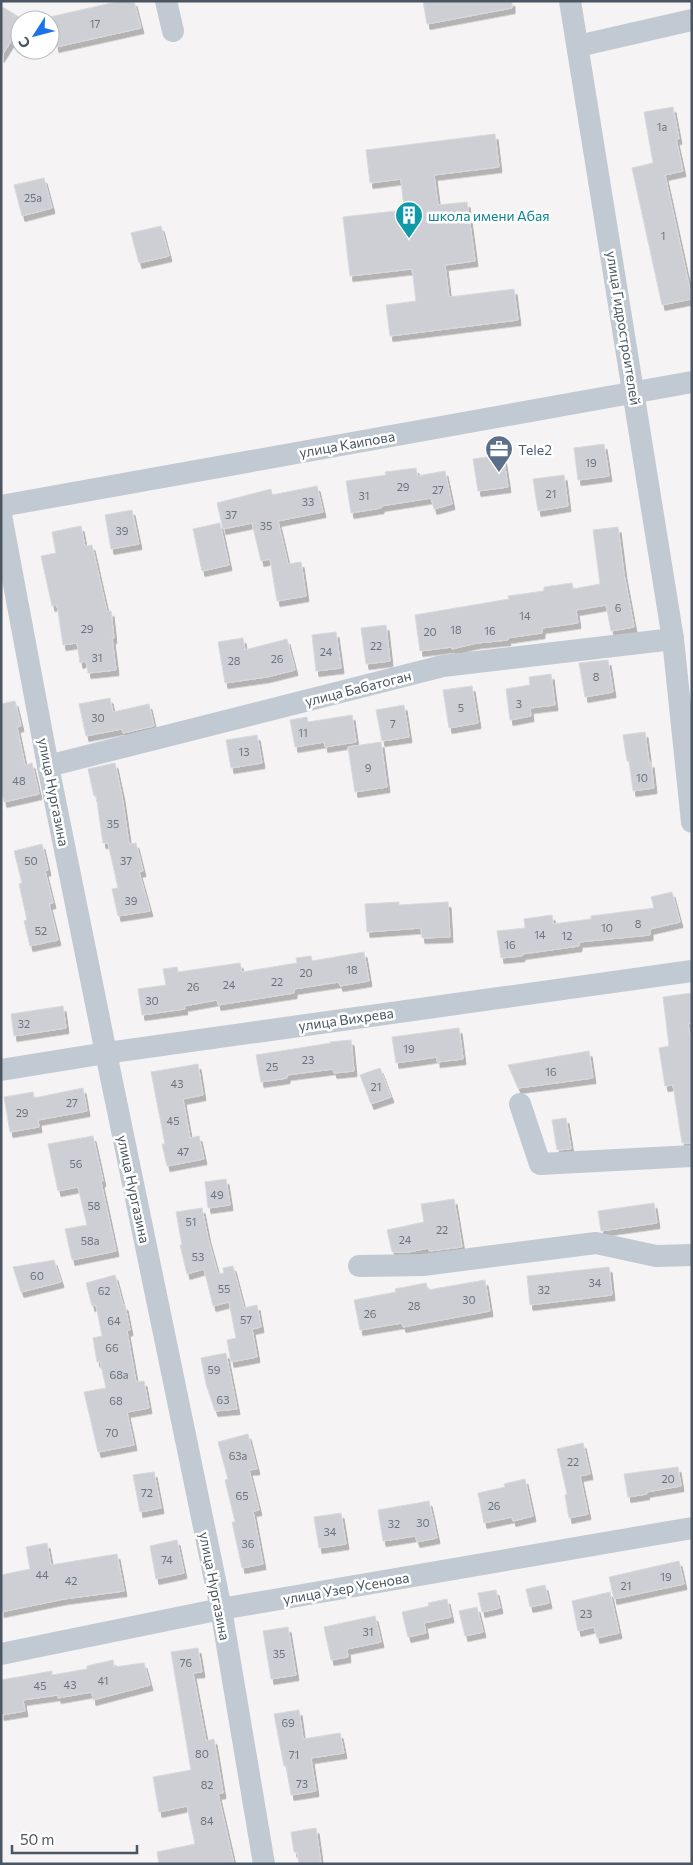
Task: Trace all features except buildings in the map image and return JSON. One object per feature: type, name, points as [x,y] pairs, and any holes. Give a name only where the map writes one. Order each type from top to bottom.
[{"type":"street","points":[[166,1],[173,31]]},
{"type":"street","name":"улица Гидростроителей","points":[[570,1],[634,392],[680,648],[686,706],[692,822]]},
{"type":"street","points":[[578,46],[692,20]]},
{"type":"street","name":"улица Каипова","points":[[1,506],[692,382]]},
{"type":"street","name":"улица Нургазина","points":[[1,515],[48,766],[221,1609],[264,1864]]},
{"type":"street","name":"улица Бабатоган","points":[[48,766],[443,666],[680,648]]},
{"type":"street","name":"улица Вихрева","points":[[1,1070],[106,1053],[692,971]]},
{"type":"street","points":[[520,1104],[540,1164],[692,1156]]},
{"type":"street","points":[[359,1266],[423,1265],[596,1243],[656,1256],[692,1255]]},
{"type":"street","name":"улица Узер Усенова","points":[[1,1654],[221,1609],[692,1528]]},
{"type":"place","name":"школа имени Абая","points":[[409,239]]},
{"type":"place","name":"Tele2","points":[[499,473]]}]
